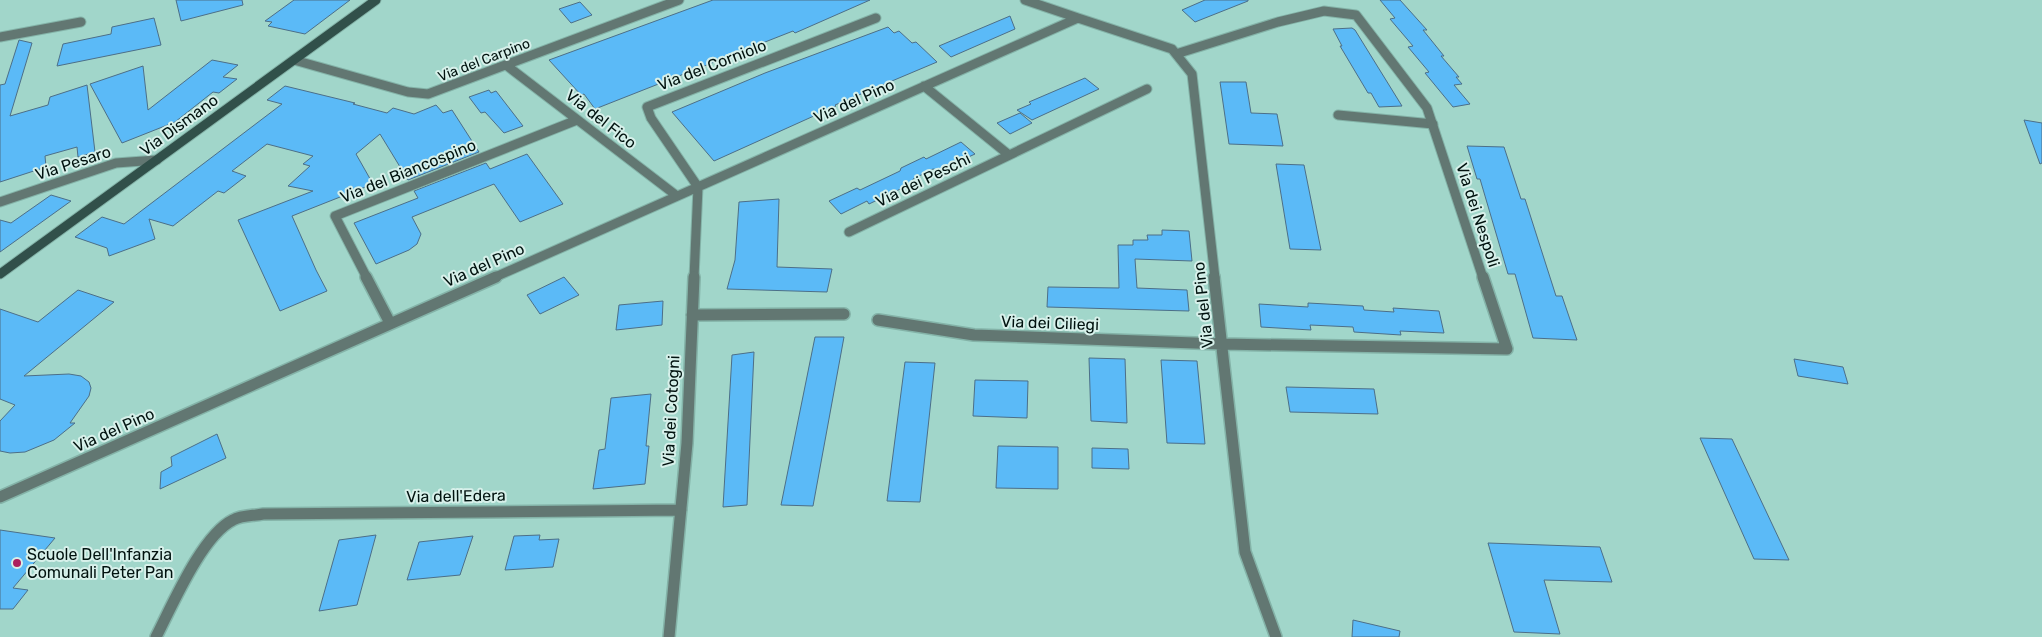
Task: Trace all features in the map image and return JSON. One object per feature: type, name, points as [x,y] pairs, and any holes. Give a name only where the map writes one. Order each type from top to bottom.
[{"type":"main road","name":"Via Dismano","points":[[1,272],[376,0]]},
{"type":"street","name":"Via del Carpino","points":[[294,60],[408,92],[428,94],[679,0]]},
{"type":"street","points":[[1026,0],[1078,18]]},
{"type":"street","name":"Via dei Nespoli","points":[[1176,54],[1278,22],[1324,11],[1356,15],[1428,108],[1507,349],[1222,344]]},
{"type":"street","name":"Via del Corniolo","points":[[698,187],[651,118],[647,107],[876,18]]},
{"type":"street","name":"Via del Pino","points":[[0,497],[1078,18],[1172,49],[1192,74],[1245,552],[1276,637]]},
{"type":"street","points":[[0,37],[80,22]]},
{"type":"street","name":"Via del Fico","points":[[506,65],[677,196]]},
{"type":"street","name":"Via dei Peschi","points":[[924,86],[1010,155]]},
{"type":"street","name":"Via dei Peschi","points":[[849,232],[1147,89]]},
{"type":"street","points":[[1338,115],[1433,124]]},
{"type":"street","name":"Via del Biancospino","points":[[390,323],[335,216],[577,120]]},
{"type":"street","name":"Via Pesaro","points":[[0,202],[116,163],[157,160]]},
{"type":"street","name":"Via dei Cotogni","points":[[669,637],[687,443],[698,187]]},
{"type":"street","points":[[692,315],[844,314]]},
{"type":"street","name":"Via dei Ciliegi","points":[[878,320],[974,335],[1222,344]]},
{"type":"street","name":"Via dell'Edera","points":[[156,637],[205,546],[221,528],[232,520],[262,514],[681,510]]},
{"type":"building","points":[[176,0],[242,0],[243,5],[181,21]]},
{"type":"building","points":[[294,0],[350,0],[305,34],[268,26],[272,22],[265,21]]},
{"type":"building","points":[[713,0],[870,0],[795,33],[793,31],[595,109],[584,94],[581,95],[549,60]]},
{"type":"building","points":[[1205,0],[1248,1],[1195,22],[1182,10]]},
{"type":"building","points":[[1380,0],[1400,0],[1427,30],[1423,30],[1444,56],[1441,56],[1459,77],[1456,77],[1462,84],[1454,85],[1470,104],[1453,107],[1425,73],[1429,72],[1408,47],[1413,46],[1390,19],[1395,18]]},
{"type":"building","points":[[580,2],[592,15],[571,23],[559,9]]},
{"type":"building","points":[[1010,16],[1015,29],[951,57],[939,46]]},
{"type":"building","points":[[154,18],[161,45],[57,66],[63,44],[111,34],[112,27]]},
{"type":"building","points":[[888,27],[894,33],[899,31],[912,43],[916,42],[937,62],[835,105],[714,161],[672,112],[765,73]]},
{"type":"building","points":[[1352,28],[1402,106],[1379,107],[1371,93],[1368,93],[1340,46],[1342,46],[1333,29]]},
{"type":"building","points":[[19,40],[32,43],[10,116],[48,105],[50,97],[87,85],[95,152],[78,157],[77,147],[45,156],[46,167],[0,182],[0,85],[5,84]]},
{"type":"building","points":[[212,60],[238,65],[223,77],[237,79],[219,93],[213,92],[175,122],[122,143],[90,84],[143,66],[148,110]]},
{"type":"building","points":[[1085,78],[1099,89],[1032,120],[1017,110],[1031,104],[1029,102]]},
{"type":"building","points":[[1220,82],[1246,82],[1251,113],[1277,114],[1283,146],[1229,144]]},
{"type":"building","points":[[285,86],[387,113],[393,108],[414,114],[436,105],[443,113],[452,110],[479,152],[408,180],[380,134],[356,154],[373,184],[292,216],[327,291],[280,311],[238,220],[313,191],[288,186],[310,166],[303,164],[313,156],[267,144],[232,171],[246,176],[224,193],[218,191],[173,226],[149,219],[155,239],[109,256],[107,248],[75,237],[102,217],[124,224],[282,104],[267,100]]},
{"type":"building","points":[[489,90],[491,93],[496,91],[523,126],[504,133],[485,112],[481,113],[469,97]]},
{"type":"building","points":[[1020,113],[1032,123],[1010,134],[997,123]]},
{"type":"building","points":[[2024,120],[2042,123],[2042,163],[2040,164]]},
{"type":"building","points":[[961,142],[975,154],[940,170],[933,169],[913,179],[913,183],[869,204],[867,201],[841,214],[829,201],[857,188],[860,190],[924,157],[926,159]]},
{"type":"building","points":[[1467,146],[1504,147],[1521,199],[1525,199],[1556,296],[1562,296],[1577,340],[1533,338],[1515,274],[1508,274],[1480,179],[1477,179]]},
{"type":"building","points":[[527,154],[563,204],[520,222],[494,184],[412,217],[421,234],[417,244],[409,250],[376,264],[354,223],[418,198],[414,191],[486,163],[490,169]]},
{"type":"building","points":[[1276,164],[1304,165],[1321,250],[1290,249]]},
{"type":"building","points":[[51,195],[71,201],[0,252],[0,220],[11,223]]},
{"type":"building","points":[[779,199],[777,267],[832,269],[827,292],[727,289],[735,260],[739,202]]},
{"type":"building","points":[[1162,230],[1189,231],[1192,261],[1135,259],[1137,288],[1187,290],[1189,311],[1047,307],[1048,287],[1119,288],[1118,245],[1133,245],[1133,240],[1148,240],[1147,235],[1162,235]]},
{"type":"building","points":[[564,277],[579,295],[540,314],[527,295]]},
{"type":"building","points":[[78,290],[114,302],[24,376],[69,374],[81,376],[89,382],[91,388],[89,396],[70,423],[75,423],[54,440],[25,452],[10,453],[0,451],[0,421],[15,405],[0,399],[0,309],[38,322]]},
{"type":"building","points":[[663,301],[662,325],[616,330],[619,305]]},
{"type":"building","points":[[1308,303],[1363,306],[1364,310],[1394,312],[1393,308],[1439,311],[1444,333],[1400,331],[1401,335],[1354,332],[1353,327],[1310,325],[1311,330],[1261,327],[1259,304],[1308,307]]},
{"type":"building","points":[[815,337],[844,337],[813,506],[781,505]]},
{"type":"building","points":[[754,352],[747,505],[723,507],[732,355]]},
{"type":"building","points":[[1089,358],[1125,359],[1127,423],[1091,421]]},
{"type":"building","points":[[1794,359],[1843,367],[1848,384],[1798,376]]},
{"type":"building","points":[[1161,360],[1197,361],[1205,444],[1167,443]]},
{"type":"building","points":[[905,362],[935,363],[920,502],[887,501]]},
{"type":"building","points":[[975,380],[1028,381],[1027,418],[973,416]]},
{"type":"building","points":[[1286,387],[1374,389],[1378,414],[1290,412]]},
{"type":"building","points":[[651,394],[646,446],[649,446],[645,484],[593,489],[599,450],[605,449],[611,398]]},
{"type":"building","points":[[217,434],[226,458],[160,489],[161,472],[172,466],[171,457]]},
{"type":"building","points":[[1700,438],[1732,439],[1789,560],[1754,559]]},
{"type":"building","points":[[998,446],[1058,447],[1058,489],[996,488]]},
{"type":"building","points":[[1092,448],[1128,449],[1129,469],[1092,468]]},
{"type":"building","name":"Scuole Dell'Infanzia Comunali Peter Pan","points":[[0,530],[55,538],[13,588],[28,590],[13,609],[0,609]]},
{"type":"building","points":[[376,535],[357,605],[319,611],[339,540]]},
{"type":"building","points":[[540,535],[539,540],[559,539],[553,567],[505,570],[514,536]]},
{"type":"building","points":[[473,536],[460,575],[407,580],[419,542]]},
{"type":"building","points":[[1488,543],[1600,547],[1612,582],[1544,580],[1560,634],[1514,632]]},
{"type":"building","points":[[1353,620],[1400,631],[1399,637],[1352,637]]},
{"type":"place","name":"Scuole Dell'Infanzia Comunali Peter Pan","points":[[17,563]]}]
